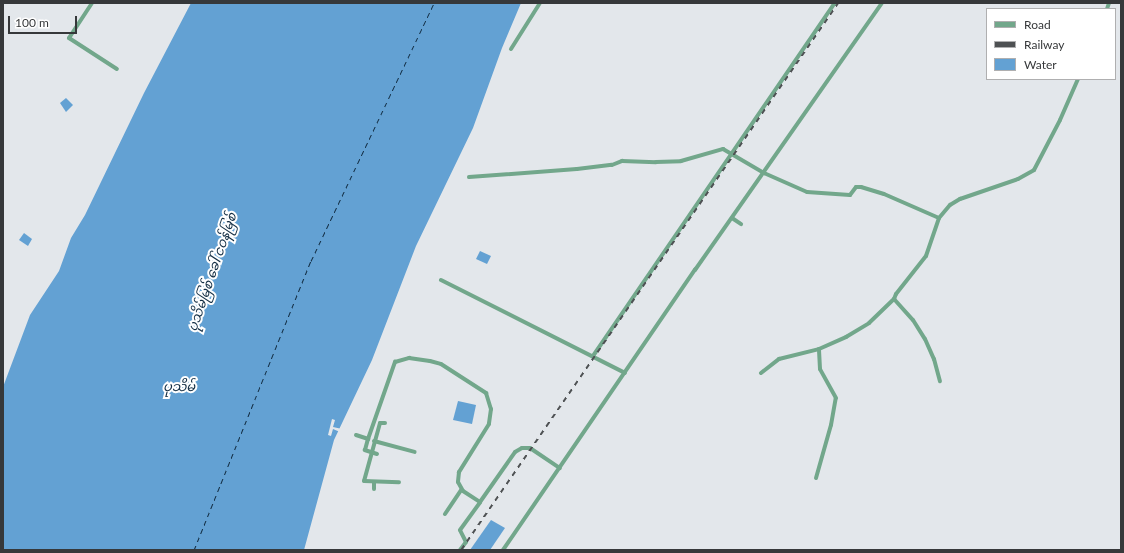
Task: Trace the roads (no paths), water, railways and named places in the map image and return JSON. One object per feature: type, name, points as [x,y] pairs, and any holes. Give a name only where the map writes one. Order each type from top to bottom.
[{"type":"street","points":[[92,3],[69,38],[117,69]]},
{"type":"street","points":[[511,49],[540,3]]},
{"type":"street","points":[[593,356],[676,233],[733,154],[835,3]]},
{"type":"street","points":[[503,550],[882,3]]},
{"type":"street","points":[[761,372],[779,359],[819,349],[846,337],[869,323],[894,299],[896,294],[926,256],[939,218],[950,205],[960,199],[1018,179],[1034,170],[1060,120],[1078,80]]},
{"type":"street","points":[[469,177],[577,169],[612,165],[622,161],[681,161],[723,149],[764,173],[807,192],[850,195],[856,187],[860,187],[884,194],[939,218]]},
{"type":"street","points":[[732,218],[741,224]]},
{"type":"street","points":[[441,280],[625,373]]},
{"type":"street","points":[[894,299],[912,320],[925,339],[934,358],[940,382]]},
{"type":"street","points":[[816,478],[831,425],[836,398],[820,369],[819,349]]},
{"type":"street","points":[[377,454],[365,450],[395,362],[409,358],[441,364],[486,393],[491,409],[489,424],[459,472],[458,482],[461,490],[480,502]]},
{"type":"street","points":[[385,423],[380,423],[364,482],[399,482]]},
{"type":"street","points":[[356,435],[368,439]]},
{"type":"street","points":[[374,441],[415,452]]},
{"type":"street","points":[[460,550],[466,542],[460,530],[516,452],[522,448],[530,448],[560,468]]},
{"type":"street","points":[[374,482],[374,489]]},
{"type":"street","points":[[445,514],[461,490]]},
{"type":"water","name":"ပုသိမ်","points":[[191,3],[521,3],[502,48],[473,128],[416,246],[372,360],[334,440],[304,550],[3,550],[3,387],[30,315],[59,271],[71,238],[85,215],[144,93]]},
{"type":"water","points":[[66,98],[73,105],[66,112],[60,103]]},
{"type":"water","points":[[24,233],[32,239],[28,246],[19,240]]},
{"type":"water","points":[[480,251],[491,256],[487,264],[476,259]]},
{"type":"water","points":[[458,401],[476,405],[472,424],[453,420]]},
{"type":"water","points":[[491,520],[505,528],[490,550],[470,550]]},
{"type":"railway","points":[[461,550],[838,3]]},
{"type":"water label","name":"ပုသိမ်မြစ် ခေါ် ငဝန်မြစ်","points":[[212,272]]}]
